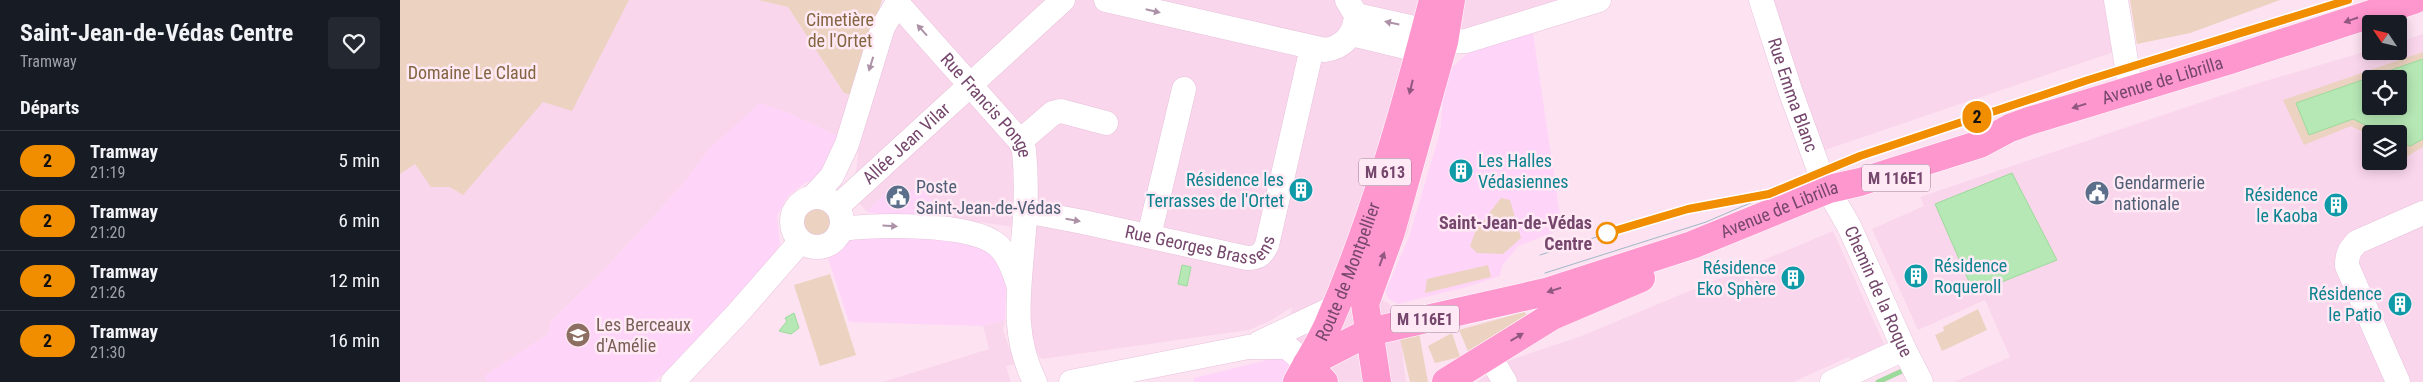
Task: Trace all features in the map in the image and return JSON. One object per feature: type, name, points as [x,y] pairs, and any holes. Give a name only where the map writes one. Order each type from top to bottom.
[{"type":"main road","name":"Route de Montpellier","points":[[1369,332],[1364,304],[1392,232],[1433,41],[1433,0]]},
{"type":"main road","name":"Route de Montpellier","points":[[1309,376],[1387,167],[1405,108],[1451,0]]},
{"type":"main road","name":"Avenue de Librilla","points":[[1369,332],[1546,292],[1692,245],[1829,190],[1980,144],[2010,128],[2132,92],[2414,0]]},
{"type":"main road","name":"Avenue de Librilla","points":[[2401,15],[2423,10]]},
{"type":"main road","points":[[2408,21],[2423,16]]},
{"type":"main road","name":"Avenue de Librilla","points":[[1446,382],[1552,316],[1808,208],[1829,190],[1881,183],[2132,92],[2362,33]]},
{"type":"main road","name":"M 116E1","points":[[1309,376],[1369,332]]},
{"type":"main road","name":"M 613","points":[[1369,332],[1377,382]]},
{"type":"street","name":"Allée Jean Vilar","points":[[839,218],[971,85],[1063,0]]},
{"type":"street","points":[[1106,0],[1312,48],[1334,49],[1344,43],[1352,16],[1406,47],[1433,41],[1466,41],[1599,0]]},
{"type":"street","name":"Rue Emma Blanc","points":[[1761,0],[1790,90],[1829,190]]},
{"type":"street","points":[[2116,0],[2132,92]]},
{"type":"street","name":"Rue Francis Ponge","points":[[899,2],[1020,141],[1025,162],[1025,211],[1017,326],[1025,363],[1035,382]]},
{"type":"street","points":[[813,197],[830,200],[839,218],[834,240],[821,247],[806,246],[800,242],[792,229],[792,215],[800,203],[813,197],[832,176],[847,144],[883,27],[899,2]]},
{"type":"street","name":"Rue Georges Brassens","points":[[1025,211],[1246,258],[1256,258],[1263,253],[1267,245],[1312,48]]},
{"type":"street","points":[[1149,236],[1184,89]]},
{"type":"street","points":[[1020,141],[1053,113],[1061,111],[1106,123]]},
{"type":"street","name":"Chemin de la Roque","points":[[1829,190],[1904,350],[1921,382]]},
{"type":"street","points":[[2398,382],[2347,266],[2347,257],[2350,249],[2357,242],[2423,213]]},
{"type":"street","points":[[839,218],[876,225],[976,233],[997,244],[1013,268],[1019,285]]},
{"type":"street","points":[[997,244],[1023,241]]},
{"type":"street","points":[[673,382],[738,313],[800,242]]},
{"type":"street","points":[[1071,382],[1248,347],[1273,338],[1334,307]]},
{"type":"street","points":[[1248,347],[1286,347],[1309,376]]},
{"type":"street","points":[[1832,382],[1904,350]]},
{"type":"street","points":[[1480,360],[1493,362],[1506,382]]},
{"type":"shaded area","points":[[400,0],[758,0],[788,7],[844,93],[852,95],[838,136],[786,112],[710,148],[683,184],[604,270],[551,321],[548,334],[485,376],[488,382],[400,382]]},
{"type":"shaded area","points":[[910,0],[1461,0],[1408,231],[1378,297],[1397,309],[1406,382],[1282,382],[1290,367],[1283,356],[1292,307],[1272,320],[1249,330],[1042,359],[1038,355],[1026,323],[1032,230],[947,217],[923,191],[893,190],[891,188],[867,212],[860,204],[852,208],[859,144],[894,32]]},
{"type":"shaded area","points":[[1464,0],[1569,0],[1456,37]]},
{"type":"shaded area","points":[[1769,0],[2108,0],[2114,52],[1816,153]]},
{"type":"shaded area","name":"Les Halles Védasiennes","points":[[1533,33],[1562,229],[1518,246],[1502,266],[1500,276],[1466,287],[1398,304],[1389,299],[1385,292],[1409,237],[1440,132],[1444,89],[1452,67],[1469,52]]},
{"type":"shaded area","points":[[2423,34],[2423,382],[1954,382],[2010,357],[1985,300],[1918,330],[1872,229],[1924,206],[1920,197],[2255,84],[2362,53],[2362,60],[2408,60],[2408,39]]},
{"type":"shaded area","points":[[2423,59],[2423,139],[2410,146],[2407,145],[2407,125],[2365,125],[2353,119],[2309,135],[2296,103],[2362,80],[2362,115],[2407,115],[2407,70],[2391,70]]},
{"type":"shaded area","points":[[760,103],[786,112],[838,136],[817,178],[805,183],[790,194],[785,201],[777,216],[780,244],[773,255],[678,362],[654,382],[488,382],[484,376],[548,334],[551,321],[604,270],[683,184],[710,148]]},
{"type":"shaded area","points":[[2012,173],[2057,260],[1974,293],[1935,204]]},
{"type":"shaded area","points":[[891,187],[893,190],[923,191],[947,217],[885,215],[867,212]]},
{"type":"shaded area","points":[[1833,231],[1885,346],[1851,361],[1849,357],[1793,382],[1477,382],[1507,361],[1579,337]]},
{"type":"shaded area","points":[[850,235],[976,241],[998,252],[1006,282],[1005,320],[983,326],[849,322],[828,258],[844,248]]},
{"type":"shaded area","points":[[1182,265],[1191,267],[1187,286],[1178,284]]},
{"type":"shaded area","points":[[794,313],[799,328],[791,334],[779,331],[787,321],[785,318]]},
{"type":"shaded area","points":[[1005,320],[1003,330],[1015,364],[1006,366],[1011,382],[883,382],[989,349],[983,326]]},
{"type":"shaded area","points":[[1283,356],[1290,367],[1282,382],[1194,382],[1194,378]]},
{"type":"green space","name":"Domaine Le Claud","points":[[400,0],[629,0],[572,111],[543,102],[463,195],[450,187],[431,187],[415,164],[400,174]]},
{"type":"green space","name":"Cimetière de l'Ortet","points":[[758,0],[882,0],[852,95],[844,93],[788,7]]},
{"type":"green space","points":[[2130,0],[2280,0],[2190,33],[2137,44]]},
{"type":"green space","points":[[2423,52],[2423,147],[2407,155],[2407,125],[2362,125],[2362,132],[2351,126],[2304,145],[2283,100],[2362,73],[2362,115],[2407,115],[2407,70],[2370,70],[2400,60],[2408,60],[2408,57]]},
{"type":"green space","points":[[1501,198],[1510,200],[1521,238],[1503,254],[1477,253],[1470,246],[1476,230]]},
{"type":"green space","points":[[817,208],[827,212],[831,222],[827,232],[817,236],[807,232],[803,222],[807,212]]},
{"type":"green space","points":[[1488,265],[1491,277],[1425,293],[1427,279]]},
{"type":"green space","points":[[830,274],[856,355],[820,366],[794,285]]},
{"type":"green space","points":[[1978,309],[1987,330],[1942,351],[1935,335],[1944,331],[1943,327]]},
{"type":"green space","points":[[1524,312],[1527,315],[1468,351],[1459,330]]},
{"type":"green space","points":[[1419,333],[1428,382],[1410,382],[1400,339]]},
{"type":"green space","points":[[1452,333],[1460,357],[1435,363],[1428,346]]},
{"type":"waterway","points":[[1878,382],[1902,371]]},
{"type":"tram line","points":[[1545,273],[1706,222],[1860,156],[2088,80],[2348,0]]},
{"type":"tram line","name":"2","points":[[1607,233],[1688,209],[1769,194],[1860,156],[2088,80],[2348,0]]},
{"type":"tram line","points":[[1540,255],[1672,213],[1752,198]]},
{"type":"place","name":"Les Halles Védasiennes","points":[[1461,171]]},
{"type":"place","name":"Résidence les Terrasses de l'Ortet","points":[[1301,190]]},
{"type":"place","name":"Gendarmerie nationale","points":[[2097,193]]},
{"type":"place","name":"Poste Saint-Jean-de-Védas","points":[[898,197]]},
{"type":"place","name":"Résidence le Kaoba","points":[[2336,205]]},
{"type":"place","name":"Saint-Jean-de-Védas Centre","points":[[1607,233]]},
{"type":"place","name":"Résidence Roqueroll","points":[[1916,276]]},
{"type":"place","name":"Résidence Eko Sphère","points":[[1793,278]]},
{"type":"place","name":"Résidence le Patio","points":[[2400,304]]},
{"type":"place","name":"Les Berceaux d'Amélie","points":[[578,335]]}]
